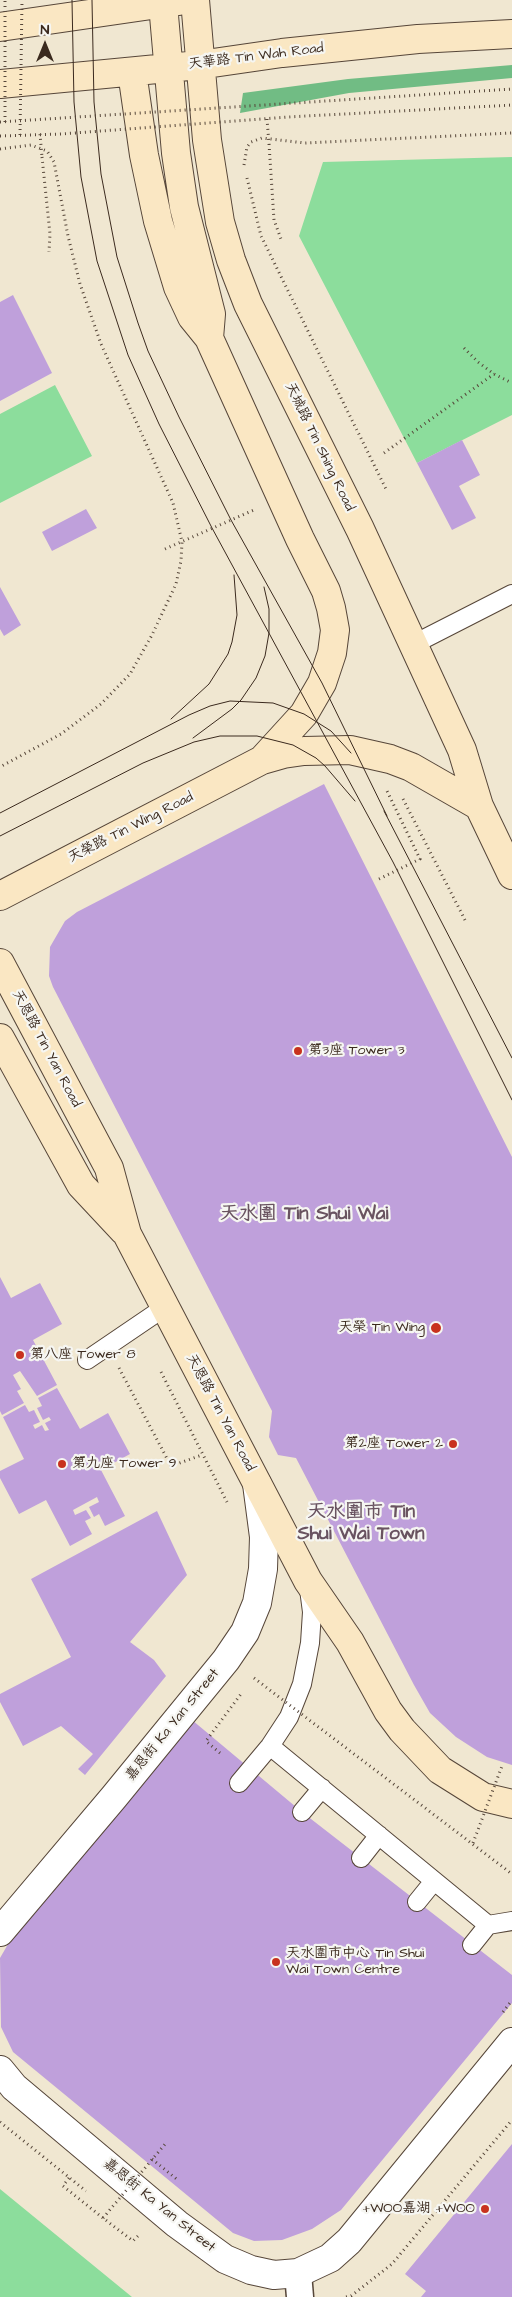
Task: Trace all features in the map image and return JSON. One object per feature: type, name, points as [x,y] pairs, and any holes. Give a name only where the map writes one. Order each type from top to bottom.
[{"type":"main road","name":"天城路 Tin Shing Road","points":[[195,0],[199,65],[220,222],[234,268],[248,304],[360,529],[414,644],[462,750],[479,806],[512,875]]},
{"type":"main road","points":[[0,27],[175,2],[168,68],[176,153],[184,207],[211,314],[209,338]]},
{"type":"main road","name":"天華路 Tin Wah Road","points":[[0,84],[199,65],[351,45],[512,34]]},
{"type":"main road","points":[[132,72],[149,182],[166,251],[192,318],[209,338]]},
{"type":"main road","name":"天榮路 Tin Wing Road","points":[[209,338],[300,539],[326,591],[335,630],[332,652],[322,683],[304,714],[262,760]]},
{"type":"main road","name":"天榮路 Tin Wing Road","points":[[0,896],[262,760],[304,751],[356,751],[390,758],[410,767],[479,806]]},
{"type":"main road","name":"天恩路 Tin Yan Road","points":[[0,963],[109,1168],[126,1234],[308,1580],[350,1642],[388,1711],[402,1730],[440,1770],[483,1797],[512,1804]]},
{"type":"main road","points":[[0,1038],[81,1185],[126,1234]]},
{"type":"street","name":"嘉恩街 Ka Yan Street","points":[[0,1932],[226,1660],[245,1632],[257,1603],[263,1569],[264,1537],[257,1484]]},
{"type":"street","name":"嘉恩街 Ka Yan Street","points":[[0,2070],[14,2087],[170,2219],[225,2259],[251,2270],[274,2275],[299,2285],[348,2241],[512,2042]]},
{"type":"lane","points":[[414,644],[512,594]]},
{"type":"lane","points":[[87,1360],[165,1307]]},
{"type":"lane","points":[[239,1783],[270,1746],[289,1717],[302,1684],[310,1643],[312,1612],[308,1580]]},
{"type":"lane","points":[[270,1746],[488,1925]]},
{"type":"lane","points":[[302,1812],[322,1788]]},
{"type":"lane","points":[[361,1858],[379,1835]]},
{"type":"lane","points":[[417,1902],[434,1881]]},
{"type":"lane","points":[[472,1945],[488,1925],[512,1921]]},
{"type":"path","points":[[5,0],[2,122],[512,89]]},
{"type":"path","points":[[20,135],[22,0]]},
{"type":"path","points":[[0,136],[512,105]]},
{"type":"path","points":[[267,119],[274,220],[281,239]]},
{"type":"path","points":[[244,167],[247,147],[251,142],[262,138],[305,143],[512,133]]},
{"type":"path","points":[[40,134],[50,234],[49,252]]},
{"type":"path","points":[[0,149],[31,145],[47,151],[54,162],[68,236],[80,284],[101,344],[173,503],[182,542],[181,561],[176,584],[152,635],[130,674],[101,704],[60,734],[0,767]]},
{"type":"path","points":[[246,175],[261,236],[387,491]]},
{"type":"path","points":[[464,348],[494,374],[512,383]]},
{"type":"path","points":[[384,453],[494,374]]},
{"type":"path","points":[[165,549],[254,509]]},
{"type":"path","points":[[378,879],[420,859],[387,791]]},
{"type":"path","points":[[400,793],[465,920]]},
{"type":"path","points":[[108,1346],[171,1466],[202,1455]]},
{"type":"path","points":[[159,1368],[228,1504]]},
{"type":"path","points":[[248,1686],[254,1678],[512,1874]]},
{"type":"path","points":[[220,1753],[206,1741],[242,1694]]},
{"type":"path","points":[[473,1843],[502,1766]]},
{"type":"path","points":[[501,2014],[512,2000]]},
{"type":"path","points":[[346,2297],[351,2296],[392,2264],[512,2120]]},
{"type":"path","points":[[103,2218],[166,2143]]},
{"type":"path","points":[[152,2159],[179,2181]]},
{"type":"path","points":[[69,2178],[62,2186],[103,2218],[133,2241],[140,2233]]},
{"type":"green space","points":[[512,65],[512,78],[349,93],[240,113],[243,93],[348,79]]},
{"type":"green space","points":[[512,157],[512,415],[417,463],[299,236],[323,162]]},
{"type":"green space","points":[[55,385],[92,456],[0,503],[0,414]]},
{"type":"green space","points":[[0,2189],[132,2297],[0,2297]]},
{"type":"building","points":[[13,295],[52,373],[0,401],[0,302]]},
{"type":"building","points":[[462,440],[480,475],[459,486],[476,518],[452,530],[417,463]]},
{"type":"building","points":[[86,509],[97,528],[52,551],[42,532]]},
{"type":"building","points":[[0,587],[21,625],[4,636],[0,629]]},
{"type":"building","points":[[324,784],[512,1157],[512,1765],[487,1757],[456,1737],[430,1713],[296,1458],[278,1455],[269,1437],[272,1411],[49,976],[50,947],[65,921],[77,912]]},
{"type":"building","name":"第八座 Tower 8","points":[[0,1277],[11,1298],[40,1283],[62,1324],[33,1340],[57,1385],[37,1396],[20,1371],[13,1375],[21,1389],[17,1391],[24,1403],[2,1415],[0,1411]]},
{"type":"building","name":"第九座 Tower 9","points":[[57,1388],[80,1429],[108,1413],[130,1454],[101,1470],[125,1516],[105,1526],[99,1514],[94,1517],[89,1507],[99,1502],[97,1497],[73,1510],[75,1515],[86,1510],[91,1518],[85,1521],[92,1534],[70,1546],[46,1500],[19,1514],[0,1478],[0,1471],[24,1459],[3,1417],[25,1405],[29,1412],[34,1410],[40,1422],[33,1425],[35,1429],[42,1425],[45,1431],[49,1430],[45,1423],[51,1420],[49,1417],[43,1420],[37,1408],[42,1406],[38,1398]]},
{"type":"building","points":[[157,1511],[187,1575],[130,1642],[154,1660],[166,1676],[85,1775],[78,1769],[93,1754],[61,1726],[23,1746],[0,1702],[0,1694],[71,1657],[31,1579]]},
{"type":"building","points":[[192,1720],[302,1812],[512,1975],[512,2003],[341,2210],[312,2229],[282,2240],[254,2241],[233,2233],[13,2052],[1,2027],[0,1958],[11,1939]]},
{"type":"building","name":"+WOO嘉湖 +WOO","points":[[512,2144],[512,2297],[421,2297],[426,2291],[405,2274]]},
{"type":"tram line","points":[[72,0],[74,102],[81,177],[97,261],[128,355],[159,424],[212,528],[393,862],[512,1100]]},
{"type":"tram line","points":[[92,0],[94,102],[101,174],[117,257],[148,351],[231,520],[322,683],[387,816]]},
{"type":"tram line","points":[[171,719],[209,684],[228,654],[237,615],[234,575]]},
{"type":"tram line","points":[[193,738],[232,709],[241,700],[256,678],[265,656],[269,633],[269,609],[264,587]]},
{"type":"tram line","points":[[0,813],[189,715],[210,706],[230,701],[273,703],[304,714],[331,731],[351,753]]},
{"type":"tram line","points":[[0,836],[143,763],[194,742],[220,736],[257,736],[293,745],[316,758],[325,766],[355,801]]},
{"type":"tram line","points":[[384,811],[512,1058]]},
{"type":"place","name":"第3座 Tower 3","points":[[298,1051]]},
{"type":"place","name":"天榮 Tin Wing","points":[[436,1328]]},
{"type":"place","name":"第八座 Tower 8","points":[[20,1355]]},
{"type":"place","name":"第2座 Tower 2","points":[[453,1444]]},
{"type":"place","name":"第九座 Tower 9","points":[[62,1464]]},
{"type":"place","name":"天水圍市中心 Tin Shui Wai Town Centre","points":[[276,1962]]},
{"type":"place","name":"+WOO嘉湖 +WOO","points":[[485,2209]]},
{"type":"district","name":"天水圍 Tin Shui Wai","points":[[304,1215]]},
{"type":"district","name":"天水圍市 Tin Shui Wai Town","points":[[361,1524]]}]
